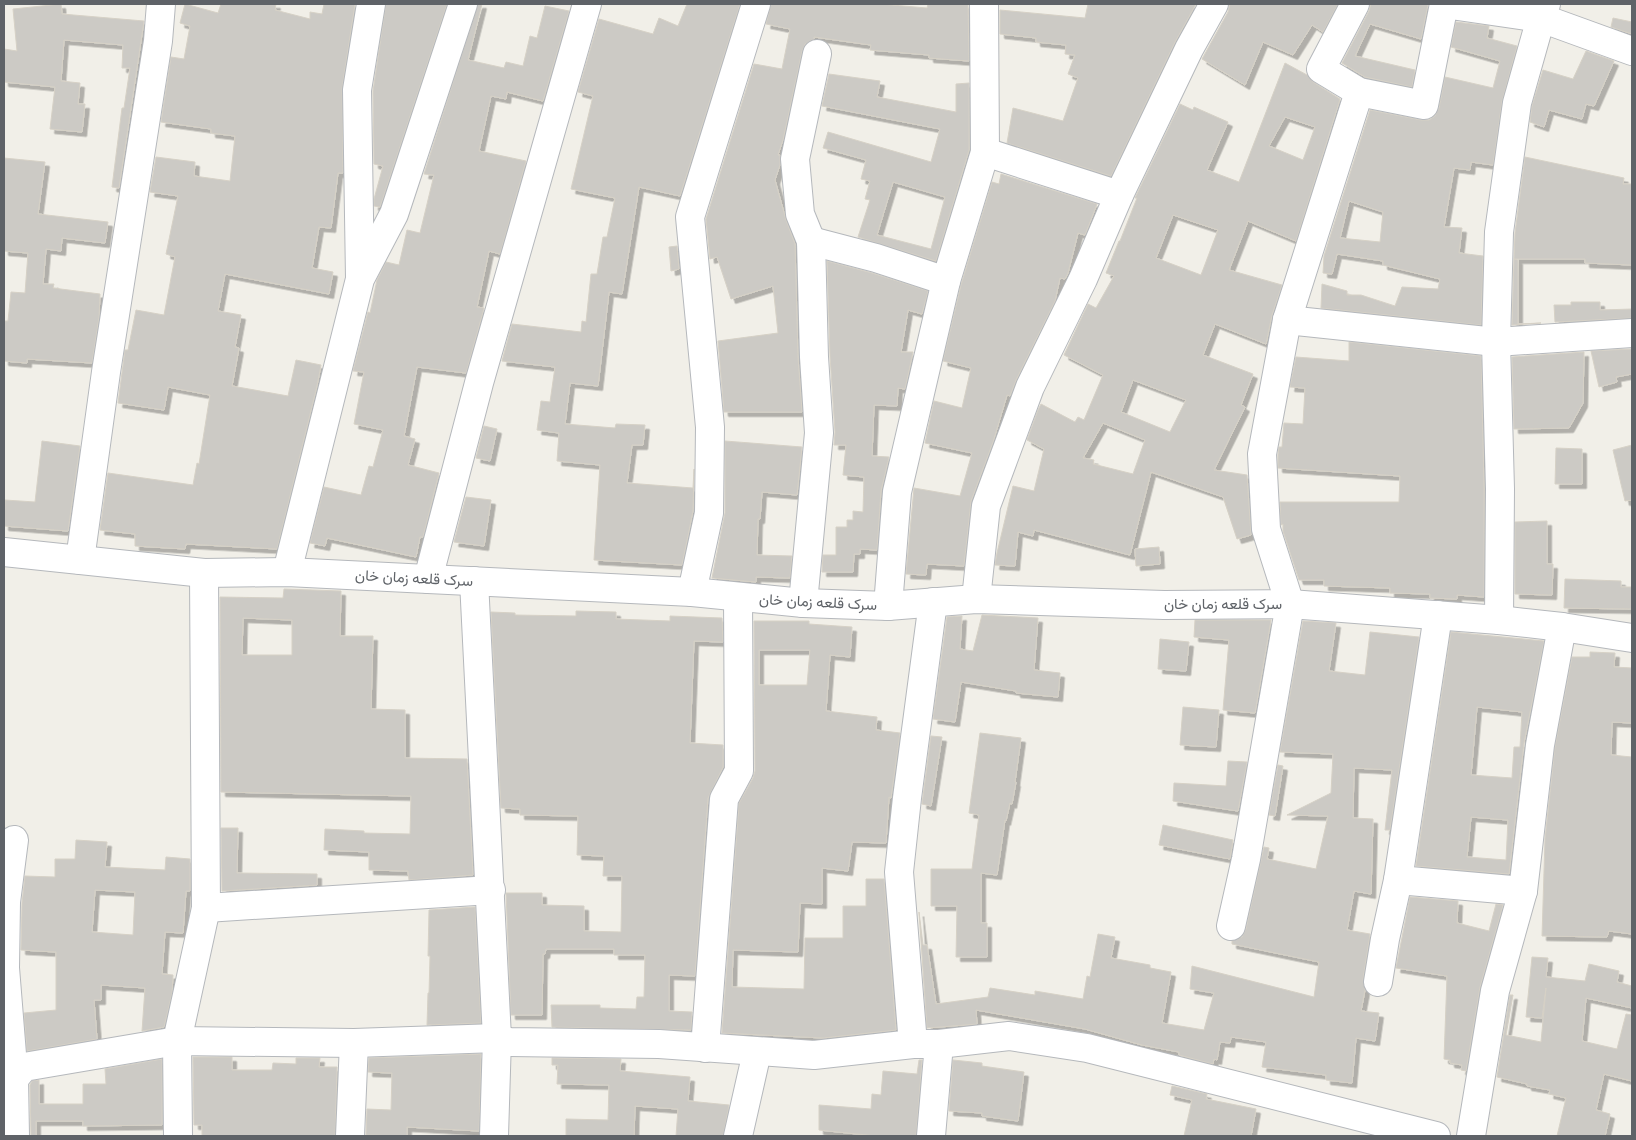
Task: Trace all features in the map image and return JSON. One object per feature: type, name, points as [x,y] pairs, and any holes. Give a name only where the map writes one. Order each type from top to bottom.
[{"type":"street","points":[[80,560],[106,372],[158,40],[161,4]]},
{"type":"street","points":[[360,279],[358,90],[371,4]]},
{"type":"street","points":[[287,572],[360,279],[394,214],[463,4]]},
{"type":"street","points":[[428,579],[479,383],[587,4]]},
{"type":"street","points":[[692,592],[709,513],[710,427],[690,217],[756,4]]},
{"type":"street","points":[[888,606],[897,492],[946,281],[985,152],[984,4]]},
{"type":"street","points":[[976,599],[986,506],[1030,387],[1083,278],[1119,194],[1189,49],[1214,4]]},
{"type":"street","points":[[1355,4],[1321,69],[1359,92],[1424,105],[1444,4],[1544,11],[1632,51]]},
{"type":"street","points":[[1499,620],[1500,488],[1496,342],[1500,232],[1517,103],[1544,11]]},
{"type":"street","points":[[803,602],[818,433],[811,241],[800,214],[795,159],[817,54]]},
{"type":"street","points":[[1231,926],[1246,859],[1290,604],[1266,529],[1262,454],[1287,320],[1359,92]]},
{"type":"street","points":[[985,152],[1119,194]]},
{"type":"street","points":[[811,241],[876,258],[946,281]]},
{"type":"street","points":[[1287,320],[1496,342],[1632,334]]},
{"type":"street","name":"سرک قلعه زمان خان","points":[[4,552],[204,573],[287,572],[474,581],[692,592],[803,602],[888,606],[976,599],[1164,605],[1290,604],[1499,620],[1562,627],[1632,638]]},
{"type":"street","points":[[178,1136],[177,1041],[206,908],[204,573]]},
{"type":"street","points":[[474,581],[497,1038],[494,1136]]},
{"type":"street","points":[[705,1048],[724,799],[739,771],[738,597]]},
{"type":"street","points":[[931,1136],[926,1044],[900,872],[907,798],[933,602]]},
{"type":"street","points":[[1378,982],[1398,880],[1438,615]]},
{"type":"street","points":[[1471,1136],[1495,991],[1523,891],[1540,745],[1562,627]]},
{"type":"street","points":[[14,840],[6,902],[5,968],[9,1081],[15,1136]]},
{"type":"street","points":[[1398,880],[1523,891]]},
{"type":"street","points":[[206,908],[491,890]]},
{"type":"street","points":[[9,1081],[24,1067],[177,1041],[354,1043],[497,1038],[509,1042],[659,1044],[814,1055],[1009,1036],[1087,1048],[1436,1136]]},
{"type":"street","points":[[350,1136],[354,1043]]},
{"type":"street","points":[[738,1136],[757,1052]]},
{"type":"building","points":[[61,4],[62,14],[144,21],[119,188],[112,187],[122,108],[124,108],[130,68],[122,68],[123,45],[64,40],[61,81],[80,83],[78,104],[85,104],[82,132],[50,129],[55,87],[4,82],[4,49],[17,51],[13,9]]},
{"type":"building","points":[[185,4],[218,13],[221,4],[276,4],[275,10],[310,19],[310,12],[322,14],[324,4],[355,4],[342,88],[343,173],[338,173],[331,228],[319,227],[312,268],[333,272],[329,294],[225,274],[218,311],[241,315],[235,347],[239,348],[232,386],[288,396],[296,360],[321,365],[277,549],[186,544],[185,549],[135,546],[135,534],[100,530],[108,473],[193,485],[197,463],[199,464],[210,395],[168,387],[164,410],[118,403],[125,350],[128,350],[136,310],[164,315],[175,257],[166,254],[178,196],[150,192],[156,157],[195,162],[194,176],[230,181],[235,136],[211,133],[211,129],[161,122],[171,57],[184,59],[190,26],[180,23]]},
{"type":"building","points":[[386,4],[447,4],[380,207],[374,206],[374,199],[383,166],[374,164],[373,91]]},
{"type":"building","points":[[478,4],[482,4],[468,60],[504,68],[506,62],[523,66],[530,36],[537,38],[545,6],[569,11],[543,101],[507,92],[506,99],[491,96],[479,151],[526,161],[500,254],[489,251],[477,307],[484,308],[466,373],[417,367],[404,436],[415,439],[408,465],[439,473],[423,537],[420,537],[416,557],[327,538],[325,546],[310,543],[324,487],[361,495],[369,466],[373,467],[383,430],[354,424],[364,372],[353,371],[368,312],[370,313],[377,280],[386,262],[399,265],[407,230],[420,233],[434,175],[424,174]]},
{"type":"building","points":[[687,4],[740,4],[680,196],[639,187],[622,294],[609,292],[598,386],[570,383],[565,424],[615,428],[616,424],[645,425],[643,445],[632,445],[627,483],[693,488],[694,469],[693,511],[682,565],[594,560],[600,465],[557,461],[559,433],[537,430],[541,401],[550,402],[555,367],[502,361],[512,324],[581,332],[582,321],[586,322],[591,274],[597,274],[603,237],[607,237],[615,198],[571,189],[593,96],[578,92],[599,19],[653,34],[659,18],[678,26]]},
{"type":"building","points":[[771,4],[880,4],[927,8],[928,4],[968,4],[969,61],[929,58],[929,55],[870,50],[871,45],[814,37],[814,39],[805,44],[778,155],[780,155],[780,165],[775,180],[795,244],[798,357],[802,412],[724,412],[718,341],[778,333],[773,286],[731,299],[717,257],[710,259],[706,219],[754,64],[782,69],[790,29],[766,24]]},
{"type":"building","points":[[1088,4],[1196,4],[1175,42],[1111,176],[1007,143],[1013,108],[1063,121],[1078,78],[1068,74],[1075,55],[1065,54],[1066,45],[1036,42],[1036,38],[1000,34],[1000,10],[1085,18]]},
{"type":"building","points":[[1230,4],[1338,4],[1323,32],[1312,25],[1293,55],[1263,42],[1245,85],[1202,59],[1228,12]]},
{"type":"building","points":[[1371,4],[1428,4],[1421,39],[1370,24],[1355,56],[1415,70],[1412,87],[1365,77],[1342,63]]},
{"type":"building","points":[[1613,18],[1632,22],[1632,34],[1611,27]]},
{"type":"building","points":[[1456,22],[1489,26],[1487,38],[1517,46],[1502,101],[1493,165],[1471,162],[1470,170],[1454,168],[1444,227],[1462,228],[1459,253],[1483,256],[1481,325],[1321,308],[1322,284],[1347,291],[1347,295],[1361,295],[1395,306],[1402,287],[1438,289],[1440,279],[1383,265],[1383,261],[1337,254],[1332,274],[1323,273],[1324,256],[1370,110],[1429,120],[1435,116],[1439,108],[1445,77],[1493,88],[1500,61],[1451,47]],"holes":[[[1349,201],[1383,212],[1380,242],[1340,238]]]},
{"type":"building","points":[[1586,51],[1614,61],[1594,106],[1586,104],[1582,119],[1549,110],[1544,127],[1530,122],[1532,106],[1543,70],[1573,79]]},
{"type":"building","points":[[1285,63],[1307,75],[1313,82],[1340,99],[1296,241],[1248,221],[1229,270],[1282,285],[1272,315],[1266,344],[1215,324],[1203,355],[1253,374],[1241,405],[1245,407],[1214,470],[1247,475],[1251,535],[1237,539],[1223,497],[1151,472],[1130,555],[1034,530],[1033,536],[1018,532],[1015,566],[995,565],[1013,486],[1034,491],[1044,449],[1027,440],[1041,404],[1075,422],[1078,417],[1084,420],[1103,375],[1064,355],[1088,304],[1096,308],[1114,276],[1106,273],[1137,198],[1135,198],[1180,104],[1193,110],[1194,107],[1228,122],[1207,170],[1239,182]],"holes":[[[1285,117],[1315,127],[1303,160],[1269,146]],[[1173,215],[1218,230],[1201,275],[1156,258]],[[1133,380],[1186,400],[1170,432],[1121,412]],[[1103,423],[1145,440],[1133,474],[1093,464],[1094,460],[1083,458]]]},
{"type":"building","points":[[829,74],[880,81],[877,97],[956,112],[956,84],[969,83],[969,150],[936,261],[858,237],[870,200],[865,199],[870,181],[861,179],[866,160],[823,148],[828,132],[931,162],[940,129],[822,106]],"holes":[[[893,182],[945,197],[931,249],[877,235]]]},
{"type":"building","points":[[1525,157],[1624,178],[1623,184],[1632,184],[1632,265],[1585,263],[1585,259],[1514,259],[1515,233]]},
{"type":"building","points":[[4,158],[45,162],[38,214],[108,222],[105,243],[62,238],[61,251],[46,249],[43,284],[54,284],[53,288],[100,294],[99,317],[92,363],[27,359],[27,363],[4,361],[4,321],[8,321],[11,292],[25,293],[28,253],[4,251]]},
{"type":"building","points":[[1001,174],[1097,204],[1085,235],[1078,233],[1068,273],[1065,279],[1060,278],[1055,301],[1010,396],[1007,395],[993,442],[971,501],[964,566],[927,564],[926,575],[906,574],[914,488],[960,496],[972,453],[925,443],[934,401],[962,408],[971,368],[943,361],[961,285],[992,182],[999,184]]},
{"type":"building","points":[[677,246],[679,269],[671,271],[669,247]]},
{"type":"building","points":[[1514,259],[1518,260],[1518,324],[1541,323],[1512,325]]},
{"type":"building","points":[[827,261],[928,291],[922,314],[908,310],[901,352],[913,352],[905,389],[898,388],[897,406],[874,405],[872,456],[889,457],[881,491],[877,550],[860,549],[860,554],[854,554],[853,572],[822,572],[823,555],[836,555],[836,527],[847,527],[847,520],[853,520],[853,511],[863,512],[864,477],[843,475],[846,445],[834,445]]},
{"type":"building","points":[[1571,302],[1600,302],[1600,310],[1632,309],[1632,318],[1555,322],[1554,305],[1571,305]]},
{"type":"building","points":[[1349,342],[1481,356],[1484,597],[1457,595],[1457,599],[1430,598],[1430,594],[1390,593],[1390,588],[1324,586],[1324,580],[1299,580],[1283,531],[1283,524],[1281,525],[1280,502],[1399,502],[1400,476],[1278,468],[1279,447],[1282,447],[1284,423],[1303,424],[1305,388],[1290,387],[1296,357],[1349,361]]},
{"type":"building","points":[[1632,349],[1632,374],[1616,377],[1617,382],[1599,387],[1591,351]]},
{"type":"building","points":[[1584,352],[1583,403],[1569,428],[1514,429],[1512,357]]},
{"type":"building","points":[[484,426],[497,429],[490,461],[476,458]]},
{"type":"building","points":[[42,441],[80,446],[68,531],[4,526],[5,500],[35,502]]},
{"type":"building","points":[[725,441],[802,447],[797,495],[762,492],[760,519],[758,519],[757,555],[792,556],[790,578],[756,577],[756,582],[712,578],[725,513]]},
{"type":"building","points":[[1632,445],[1632,500],[1625,501],[1613,450]]},
{"type":"building","points":[[1556,448],[1582,449],[1582,484],[1555,484]]},
{"type":"building","points":[[466,497],[491,500],[484,546],[454,542]]},
{"type":"building","points":[[1547,521],[1547,564],[1553,564],[1552,595],[1515,594],[1515,522]]},
{"type":"building","points":[[1159,547],[1160,564],[1136,566],[1135,549]]},
{"type":"building","points":[[1565,579],[1621,581],[1621,587],[1632,587],[1632,609],[1564,608]]},
{"type":"building","points":[[284,589],[341,591],[340,636],[373,636],[371,709],[405,710],[405,758],[467,759],[473,875],[409,880],[408,871],[369,870],[369,852],[324,850],[325,829],[364,831],[364,833],[410,834],[411,796],[221,792],[220,597],[283,598]],"holes":[[[243,618],[292,620],[292,655],[242,655]]]},
{"type":"building","points":[[576,611],[616,612],[616,619],[670,621],[670,616],[722,618],[723,642],[694,641],[690,743],[723,745],[723,767],[708,798],[695,976],[669,975],[669,1011],[692,1012],[691,1030],[552,1027],[551,1005],[600,1005],[600,1008],[636,1009],[637,997],[644,997],[645,955],[614,955],[614,949],[546,949],[545,954],[543,954],[542,1015],[511,1015],[506,893],[542,893],[542,905],[584,906],[584,931],[621,932],[622,876],[603,876],[604,856],[577,855],[578,816],[520,815],[520,809],[501,808],[491,612],[515,613],[515,615],[576,616]]},
{"type":"building","points":[[982,615],[1038,618],[1034,670],[1060,673],[1058,697],[1016,693],[1016,691],[961,682],[955,722],[933,719],[947,617],[962,616],[960,649],[973,651]]},
{"type":"building","points":[[1195,620],[1271,620],[1255,713],[1223,710],[1229,640],[1194,637]]},
{"type":"building","points":[[754,621],[809,621],[809,624],[852,627],[850,657],[830,655],[826,711],[877,717],[876,730],[900,733],[891,798],[889,797],[886,843],[852,842],[848,871],[822,868],[822,904],[800,903],[798,952],[733,950],[732,987],[804,989],[805,938],[843,938],[843,906],[866,906],[866,879],[884,879],[896,1030],[823,1038],[722,1033],[739,803],[755,771]],"holes":[[[759,650],[810,650],[807,685],[759,685]]]},
{"type":"building","points":[[1303,621],[1336,623],[1329,671],[1365,675],[1370,632],[1419,637],[1390,830],[1385,830],[1392,770],[1354,768],[1353,818],[1373,819],[1371,894],[1354,891],[1347,930],[1370,934],[1363,979],[1365,990],[1361,1011],[1379,1013],[1375,1041],[1356,1038],[1352,1083],[1326,1080],[1326,1075],[1262,1067],[1266,1042],[1231,1037],[1230,1043],[1220,1042],[1217,1060],[1214,1059],[1213,1064],[1179,1055],[1179,1052],[1142,1045],[1085,1029],[976,1010],[977,1024],[927,1028],[919,912],[923,945],[927,945],[936,1004],[988,997],[990,988],[1035,995],[1035,991],[1083,999],[1087,976],[1090,977],[1098,934],[1115,937],[1111,958],[1150,965],[1150,968],[1171,972],[1162,1023],[1204,1030],[1214,993],[1190,989],[1192,966],[1314,997],[1319,962],[1232,944],[1232,941],[1242,937],[1246,929],[1264,847],[1269,848],[1267,859],[1316,869],[1328,816],[1287,815],[1331,793],[1333,754],[1280,752]]},
{"type":"building","points":[[1451,632],[1544,641],[1524,743],[1509,874],[1416,866]],"holes":[[[1477,707],[1522,712],[1520,747],[1514,747],[1512,778],[1471,775]],[[1471,817],[1508,820],[1506,860],[1467,857]]]},
{"type":"building","points":[[1160,639],[1189,642],[1186,671],[1158,669]]},
{"type":"building","points":[[1590,652],[1615,653],[1614,667],[1632,668],[1632,723],[1612,722],[1611,755],[1632,757],[1632,934],[1609,931],[1607,937],[1542,936],[1545,839],[1555,747],[1572,657],[1590,657]]},
{"type":"building","points":[[1183,707],[1219,710],[1216,747],[1180,745]]},
{"type":"building","points":[[980,733],[1021,738],[1016,782],[1012,804],[1010,803],[1005,820],[997,875],[981,873],[981,923],[987,923],[987,957],[956,957],[957,906],[931,906],[931,869],[972,869],[979,815],[969,813]]},
{"type":"building","points":[[931,736],[942,737],[931,806],[922,804]]},
{"type":"building","points":[[1228,761],[1247,762],[1238,811],[1173,801],[1174,783],[1226,786]]},
{"type":"building","points":[[1278,765],[1283,766],[1275,816],[1269,815]]},
{"type":"building","points":[[1163,825],[1233,840],[1230,859],[1159,845]]},
{"type":"building","points":[[221,828],[238,828],[237,873],[317,874],[317,885],[222,891]]},
{"type":"building","points":[[76,840],[107,842],[105,867],[165,870],[166,857],[190,859],[190,891],[186,891],[183,933],[165,932],[162,974],[173,975],[172,993],[164,1027],[142,1031],[145,988],[101,985],[101,1000],[94,1000],[97,1039],[27,1051],[24,1013],[56,1010],[56,952],[21,950],[22,903],[25,876],[55,877],[55,859],[75,859]],"holes":[[[95,890],[135,892],[133,935],[92,932]]]},
{"type":"building","points":[[1410,897],[1458,901],[1457,923],[1489,931],[1496,904],[1503,905],[1480,987],[1466,1071],[1461,1070],[1462,1065],[1450,1063],[1450,1060],[1444,1059],[1447,976],[1396,968]]},
{"type":"building","points":[[475,907],[481,1023],[427,1025],[430,956],[428,956],[429,910]]},
{"type":"building","points":[[1532,957],[1548,958],[1546,977],[1585,981],[1589,964],[1619,971],[1617,982],[1632,986],[1632,1008],[1586,998],[1582,1041],[1617,1049],[1626,1014],[1632,1015],[1632,1081],[1604,1074],[1596,1110],[1610,1114],[1605,1136],[1557,1136],[1566,1098],[1549,1094],[1550,1090],[1527,1086],[1527,1084],[1497,1077],[1510,995],[1513,995],[1506,1035],[1541,1042],[1546,988],[1542,1018],[1526,1017]]},
{"type":"building","points":[[481,1054],[479,1131],[407,1127],[407,1136],[366,1135],[367,1109],[391,1110],[392,1073],[368,1072],[369,1058]]},
{"type":"building","points":[[193,1057],[232,1057],[232,1070],[272,1070],[273,1063],[296,1064],[296,1058],[320,1058],[319,1067],[337,1067],[335,1136],[202,1136],[202,1125],[194,1125]]},
{"type":"building","points":[[552,1058],[621,1059],[620,1071],[690,1077],[688,1101],[729,1105],[723,1136],[676,1136],[678,1109],[635,1106],[634,1136],[566,1136],[566,1119],[608,1120],[609,1085],[557,1084],[558,1065],[552,1065]]},
{"type":"building","points":[[162,1059],[162,1125],[83,1126],[83,1121],[36,1121],[36,1136],[31,1136],[30,1085],[32,1081],[39,1080],[39,1104],[83,1104],[83,1084],[106,1084],[105,1069]]},
{"type":"building","points":[[919,1060],[922,1060],[916,1136],[876,1136],[819,1130],[819,1105],[871,1109],[872,1094],[881,1095],[883,1071],[917,1074]]},
{"type":"building","points":[[953,1060],[982,1063],[982,1066],[1024,1072],[1018,1121],[982,1116],[982,1113],[949,1111]]},
{"type":"building","points":[[1172,1086],[1207,1094],[1206,1099],[1256,1109],[1251,1136],[1184,1136],[1192,1100],[1170,1095]]}]
